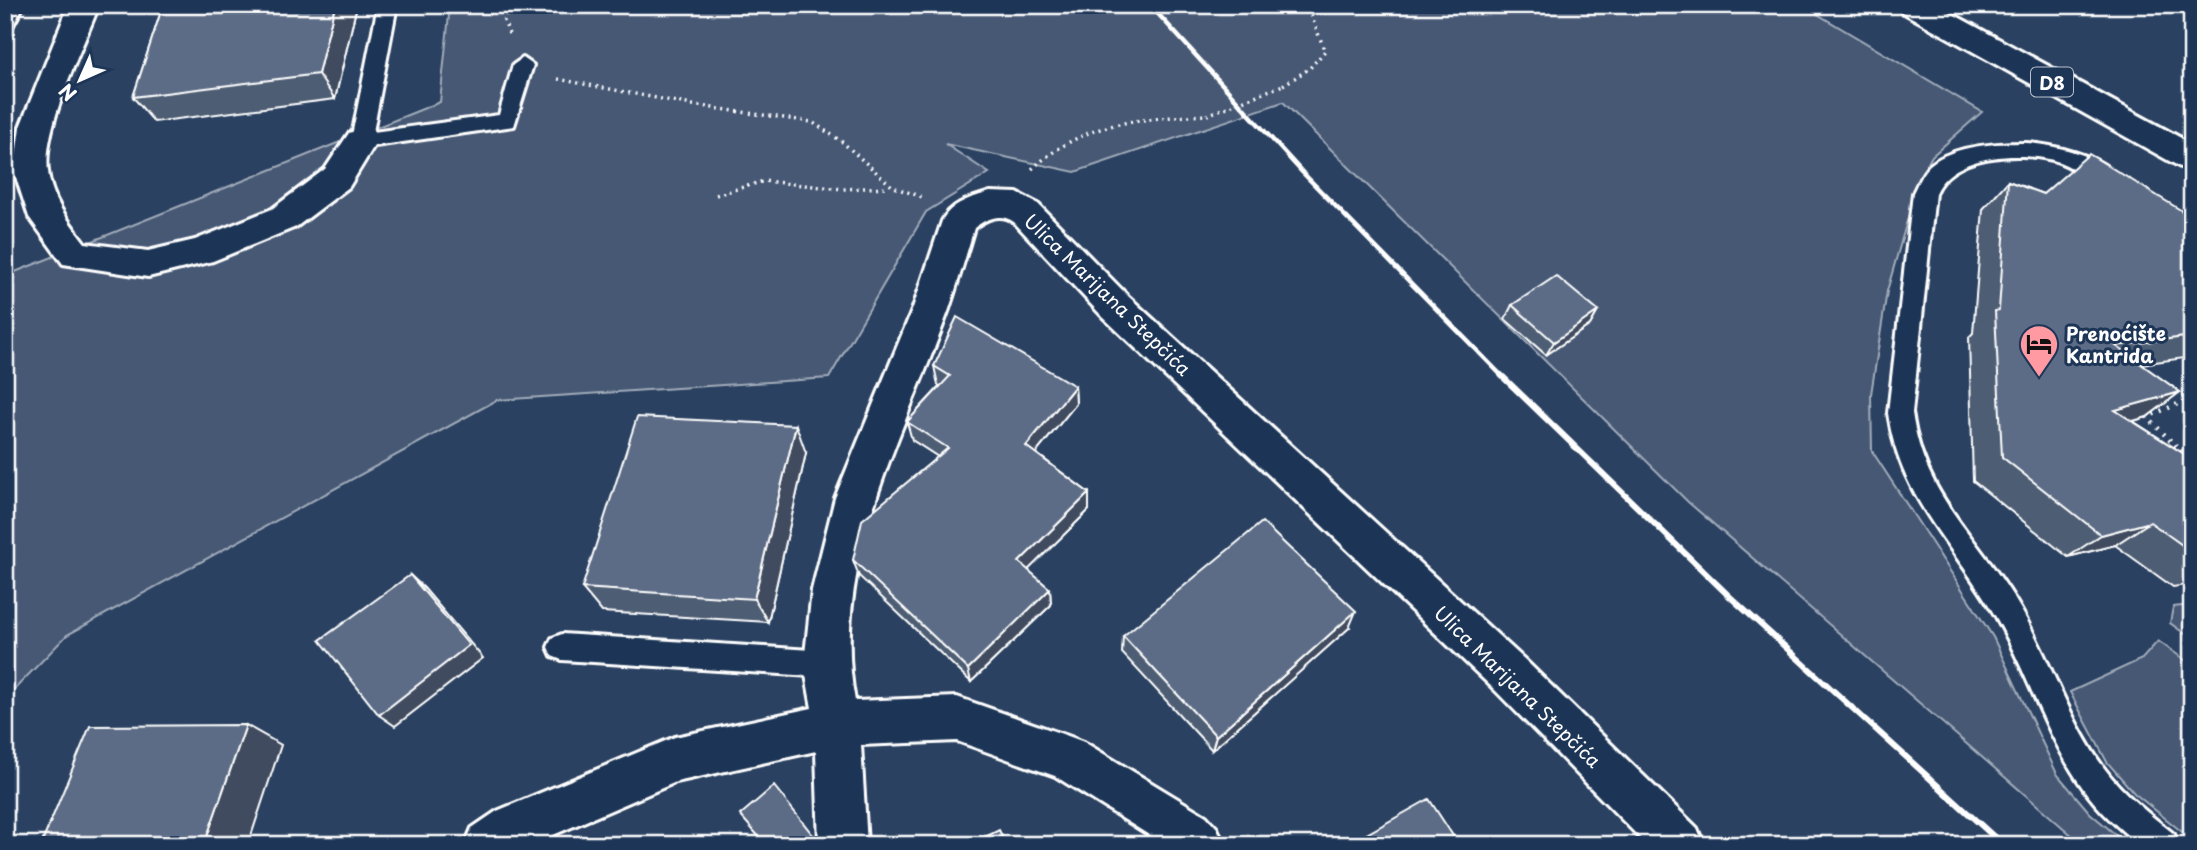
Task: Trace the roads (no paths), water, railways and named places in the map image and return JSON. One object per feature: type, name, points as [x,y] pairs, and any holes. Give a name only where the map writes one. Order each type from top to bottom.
[{"type":"street","points":[[84,5],[36,127],[31,171],[46,218],[75,255],[148,264],[201,252],[284,218],[337,178],[361,141]]},
{"type":"street","name":"D8","points":[[1913,5],[2192,159]]},
{"type":"street","name":"Ulica Marijana Stepčića","points":[[843,845],[837,724],[826,664],[833,590],[855,498],[931,307],[959,221],[974,210],[990,205],[1017,206],[1051,237],[1116,307],[1296,472],[1510,675],[1680,845]]},
{"type":"street","points":[[489,845],[514,828],[675,760],[837,724],[957,719],[1068,758],[1189,833],[1200,845]]},
{"type":"lane","points":[[5,23],[15,5]]},
{"type":"lane","points":[[388,5],[361,141],[507,121],[523,65]]},
{"type":"lane","points":[[2126,188],[2073,160],[2035,151],[1983,155],[1940,168],[1924,193],[1900,413],[1902,441],[1910,468],[2004,605],[2074,747],[2095,780],[2115,803],[2163,845]]},
{"type":"lane","points":[[562,647],[826,664]]},
{"type":"railway","points":[[1150,5],[1302,172],[1501,375]]},
{"type":"railway","points":[[1501,375],[1727,594],[2003,845]]},
{"type":"place","name":"Prenoćište Kantrida","points":[[2039,378]]}]
